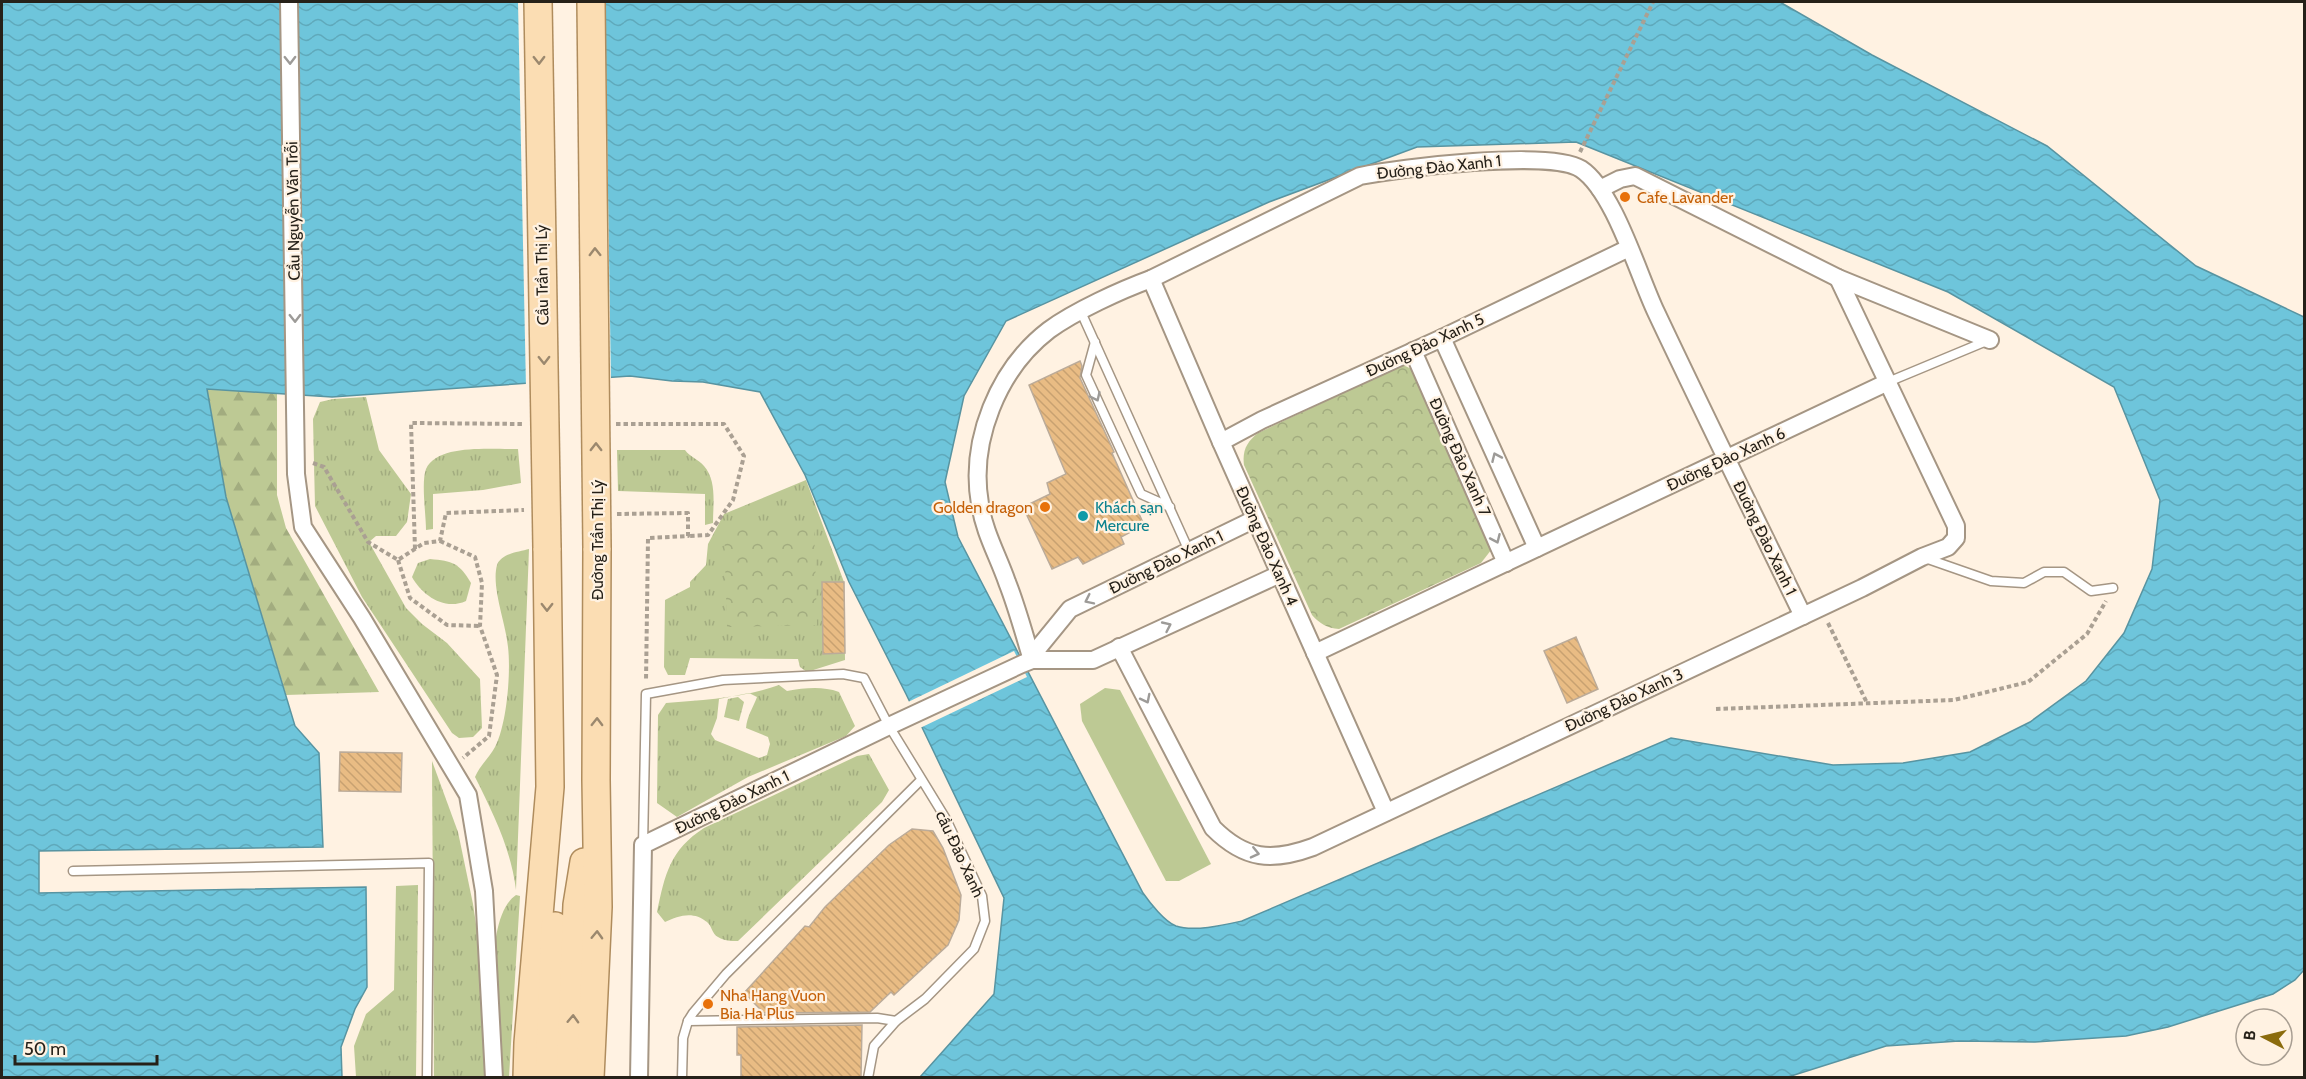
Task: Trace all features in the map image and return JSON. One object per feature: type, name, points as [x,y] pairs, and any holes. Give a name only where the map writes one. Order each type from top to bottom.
[{"type":"main road","name":"Cầu Trần Thị Lý","points":[[538,2],[550,787]]},
{"type":"main road","name":"Đường Trần Thị Lý","points":[[590,1077],[598,907],[591,2]]},
{"type":"main road","points":[[570,1077],[577,905],[596,780]]},
{"type":"main road","points":[[527,1077],[550,787]]},
{"type":"main road","points":[[549,1077],[556,906],[550,787]]},
{"type":"street","name":"Cầu Nguyễn Văn Trỗi","points":[[289,2],[296,474],[303,527],[362,618],[468,795],[484,891],[494,1077]]},
{"type":"street","name":"Đường Đảo Xanh 1","points":[[1027,662],[1007,581],[991,544],[980,506],[978,465],[980,444],[990,409],[1010,373],[1022,357],[1049,330],[1081,312],[1360,176],[1431,166],[1518,159],[1552,160],[1579,168],[1596,182],[1608,201],[1642,282],[1803,616]]},
{"type":"street","name":"Đường Đảo Xanh 6","points":[[1600,189],[1626,176],[1635,176],[1838,278],[1990,340]]},
{"type":"street","name":"Đường Đảo Xanh 5","points":[[1221,442],[1262,420],[1442,338],[1629,248]]},
{"type":"street","name":"Đường Đảo Xanh 3","points":[[1119,648],[1213,828],[1229,844],[1251,853],[1274,857],[1313,847],[1803,616],[1922,557],[1948,547],[1956,537],[1956,526],[1838,278]]},
{"type":"street","name":"Đường Đảo Xanh 4","points":[[1151,279],[1386,812]]},
{"type":"street","name":"Đường Đảo Xanh 7","points":[[1442,338],[1537,549]]},
{"type":"street","name":"Đường Đảo Xanh 7","points":[[1413,351],[1506,563]]},
{"type":"street","name":"Đường Đảo Xanh 6","points":[[1315,653],[1888,382]]},
{"type":"street","name":"Đường Đảo Xanh 1","points":[[1027,662],[1070,609],[1255,519]]},
{"type":"street","name":"Đường Đảo Xanh 1","points":[[643,845],[1027,662],[1093,660],[1280,574]]},
{"type":"street","points":[[639,1077],[643,845]]},
{"type":"lane","points":[[1081,312],[1189,551]]},
{"type":"lane","name":"Đường Đảo Xanh 6","points":[[1888,382],[1990,340]]},
{"type":"lane","points":[[1095,342],[1086,375],[1141,494],[1170,507]]},
{"type":"lane","points":[[1922,557],[1991,581],[2024,583],[2044,572],[2064,572],[2091,591],[2113,588]]},
{"type":"lane","name":"cầu Đảo Xanh","points":[[646,694],[723,680],[843,674],[864,678],[889,726],[946,819],[982,896],[985,921],[974,950],[925,999],[896,1021],[874,1046],[868,1077]]},
{"type":"lane","points":[[643,845],[646,694]]},
{"type":"lane","points":[[682,1077],[683,1038],[688,1021],[726,974],[921,780]]},
{"type":"lane","points":[[73,871],[429,863],[427,1077]]},
{"type":"lane","points":[[688,1021],[877,1018],[896,1021]]},
{"type":"path","points":[[1573,166],[1653,2]]},
{"type":"path","points":[[296,457],[324,467],[368,542],[398,561],[410,598],[447,625],[480,626]]},
{"type":"path","points":[[440,542],[446,513],[546,510]]},
{"type":"path","points":[[608,514],[688,513],[688,536],[648,538],[646,694]]},
{"type":"path","points":[[398,561],[424,543],[440,542],[475,557],[482,583],[480,626],[497,675],[489,736],[466,756],[448,764]]},
{"type":"path","points":[[1716,708],[1954,700],[2028,682],[2087,634],[2113,588]]},
{"type":"path","points":[[1820,607],[1867,703]]},
{"type":"green space","points":[[1403,365],[1416,371],[1495,545],[1481,563],[1339,629],[1331,628],[1312,615],[1244,465],[1245,451],[1248,443],[1258,433]]},
{"type":"green space","points":[[207,389],[277,392],[277,495],[286,528],[379,692],[286,695],[226,497]]},
{"type":"green space","points":[[366,397],[379,450],[411,494],[407,522],[396,536],[376,536],[369,542],[406,608],[447,643],[480,679],[482,728],[473,737],[459,738],[452,733],[362,597],[315,506],[313,419],[320,402]]},
{"type":"green space","points":[[518,449],[521,483],[483,490],[433,494],[433,529],[426,530],[424,482],[426,469],[432,461],[442,455],[468,450]]},
{"type":"green space","points":[[617,450],[685,450],[704,466],[711,479],[713,523],[705,525],[705,494],[618,491]]},
{"type":"green space","points":[[806,480],[844,582],[845,660],[807,672],[800,667],[798,659],[690,658],[685,675],[668,675],[664,667],[665,600],[690,587],[690,582],[706,565],[708,544],[724,514]]},
{"type":"green space","points":[[814,523],[817,625],[727,627],[724,526]]},
{"type":"green space","points":[[529,549],[516,890],[506,846],[475,777],[493,751],[499,737],[507,698],[508,647],[497,594],[497,565],[506,555]]},
{"type":"green space","points":[[430,559],[450,562],[463,571],[471,583],[466,601],[458,604],[442,603],[434,600],[416,584],[412,577],[418,563]]},
{"type":"green space","points":[[779,685],[787,691],[813,688],[839,692],[855,726],[846,736],[748,777],[677,817],[657,803],[658,715],[666,703],[731,697],[719,699],[717,718],[711,734],[715,740],[759,758],[767,755],[770,744],[768,737],[746,728],[757,697],[750,693]]},
{"type":"green space","points":[[1105,688],[1120,690],[1211,864],[1179,881],[1166,881],[1082,721],[1080,704]]},
{"type":"green space","points":[[738,697],[744,702],[739,721],[724,717],[728,699]]},
{"type":"green space","points":[[869,754],[889,790],[882,802],[738,941],[718,937],[707,922],[697,916],[681,916],[665,922],[657,912],[671,864],[683,845],[693,836],[704,828],[857,756]]},
{"type":"green space","points":[[432,761],[458,832],[473,904],[483,971],[491,1077],[434,1077]]},
{"type":"green space","points":[[418,885],[416,1077],[356,1077],[354,1046],[366,1014],[394,990],[396,886]]},
{"type":"green space","points":[[516,895],[520,896],[509,1077],[500,1078],[494,1009],[494,953],[498,928],[505,908]]},
{"type":"water","points":[[2,2],[1780,2],[1872,55],[2047,146],[2196,266],[2304,317],[2304,970],[2295,980],[2273,994],[2168,1027],[2126,1036],[2035,1042],[1959,1041],[1886,1046],[1788,1077],[920,1077],[994,994],[1004,898],[906,694],[849,582],[805,475],[760,392],[703,382],[630,376],[332,397],[207,389],[226,497],[295,726],[319,753],[323,847],[39,851],[39,893],[366,887],[367,987],[355,1009],[341,1047],[342,1077],[2,1078]],"holes":[[[1576,142],[1948,292],[2114,387],[2160,500],[2152,569],[2124,633],[2086,681],[2030,722],[1970,752],[1903,763],[1833,765],[1671,738],[1242,921],[1227,924],[1200,928],[1176,926],[1163,916],[1143,893],[958,537],[945,482],[964,396],[1006,321],[1269,202],[1417,147]]]},
{"type":"pier","points":[[518,2],[605,2],[611,381],[526,388]]},
{"type":"pier","points":[[1014,651],[1027,677],[920,728],[908,702]]},
{"type":"building","name":"Khách sạn Mercure","points":[[1080,361],[1082,366],[1080,378],[1144,525],[1121,537],[1124,544],[1083,564],[1078,557],[1052,569],[1023,507],[1050,494],[1047,483],[1066,474],[1029,385]]},
{"type":"building","points":[[822,582],[844,582],[845,653],[823,654]]},
{"type":"building","points":[[1576,637],[1598,689],[1567,703],[1544,651]]},
{"type":"building","points":[[340,752],[402,753],[401,792],[339,791]]},
{"type":"building","points":[[912,829],[933,831],[943,848],[961,895],[959,920],[948,945],[894,995],[891,992],[870,1012],[764,1013],[744,993],[805,926],[809,927],[825,907],[889,845]]},
{"type":"building","points":[[862,1025],[861,1077],[741,1077],[741,1055],[737,1055],[737,1027]]},
{"type":"place","name":"Cafe Lavander","points":[[1625,197]]},
{"type":"place","name":"Golden dragon","points":[[1045,507]]},
{"type":"place","name":"Khách sạn Mercure","points":[[1083,516]]},
{"type":"place","name":"Nha Hang Vuon Bia Ha Plus","points":[[708,1004]]}]
